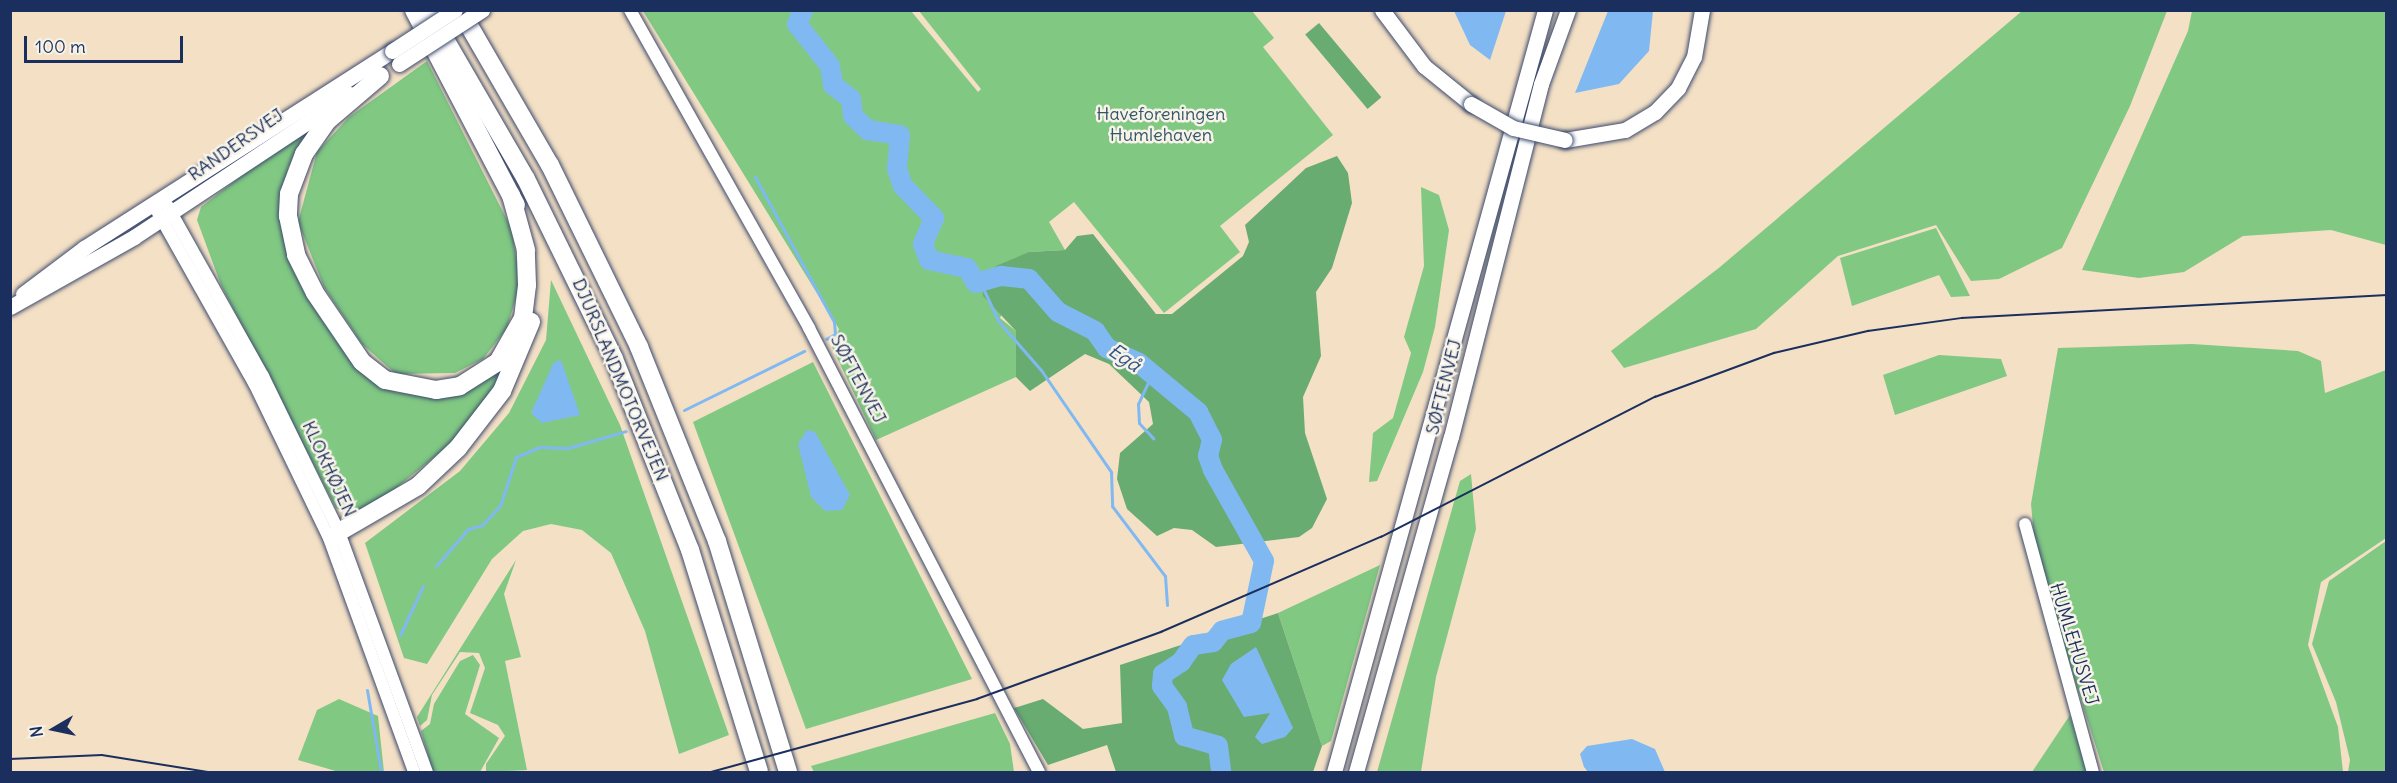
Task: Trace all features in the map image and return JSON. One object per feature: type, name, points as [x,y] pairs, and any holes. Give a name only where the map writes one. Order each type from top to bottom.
[{"type":"highway","points":[[334,536],[439,468],[479,423],[519,358],[532,319],[536,283],[532,249],[511,195],[414,10]]},
{"type":"highway","name":"DJURSLANDMOTORVEJEN","points":[[428,10],[526,179],[614,359],[690,550],[759,772]]},
{"type":"highway","name":"DJURSLANDMOTORVEJEN","points":[[460,10],[550,165],[639,347],[717,541],[788,772]]},
{"type":"highway","points":[[380,76],[327,121],[304,154],[289,194],[288,216],[296,255],[310,283],[362,362],[385,380],[436,390],[460,386],[498,362],[523,318],[527,285],[526,250],[511,195]]},
{"type":"main road","name":"RANDERSVEJ","points":[[10,306],[167,216],[380,76],[395,58],[455,10]]},
{"type":"main road","name":"RANDERSVEJ","points":[[10,306],[158,201],[395,58],[482,10]]},
{"type":"main road","points":[[1382,10],[1424,66],[1471,104],[1514,128],[1565,140],[1625,130],[1654,112],[1678,88],[1695,57],[1702,10]]},
{"type":"main road","name":"SØFTENVEJ","points":[[1334,772],[1545,10]]},
{"type":"main road","name":"SØFTENVEJ","points":[[1356,772],[1451,437],[1541,84],[1568,10]]},
{"type":"street","name":"SØFTENVEJ","points":[[630,10],[804,318],[1039,772]]},
{"type":"street","name":"KLOKHØJEN","points":[[158,201],[263,376],[334,536],[427,772]]},
{"type":"street","name":"HUMLEHUSVEJ","points":[[2025,524],[2093,772]]},
{"type":"street","name":"KLOKHØJEN","points":[[334,536],[414,772]]},
{"type":"green space","name":"Haveforeningen Humlehaven","points":[[643,11],[911,11],[978,92],[981,89],[919,11],[1252,11],[1274,38],[1263,47],[1333,135],[1220,226],[1240,252],[1164,313],[1074,202],[1049,222],[1065,250],[1029,252],[1000,318],[1016,331],[1016,377],[876,440],[832,347],[839,329]]},
{"type":"green space","points":[[2022,11],[2167,11],[2130,106],[2062,248],[1999,279],[1971,281],[1936,225],[1838,256],[1756,329],[1624,368],[1611,351],[1720,267]]},
{"type":"green space","points":[[2192,11],[2386,11],[2386,245],[2331,230],[2243,236],[2184,272],[2139,278],[2082,270],[2188,31]]},
{"type":"green space","points":[[1319,23],[1381,97],[1368,109],[1305,35]]},
{"type":"green space","points":[[427,61],[512,230],[520,284],[507,328],[483,359],[455,373],[396,374],[362,344],[324,287],[298,222],[317,152],[349,117]]},
{"type":"green space","points":[[320,115],[288,168],[282,223],[377,380],[396,392],[419,395],[512,354],[485,404],[460,436],[390,493],[352,516],[336,508],[221,285],[197,220],[201,207]]},
{"type":"green space","points":[[1337,156],[1348,173],[1352,203],[1332,268],[1316,292],[1321,356],[1303,397],[1305,433],[1327,499],[1312,528],[1299,537],[1216,547],[1192,530],[1174,528],[1157,536],[1127,509],[1117,479],[1120,453],[1153,424],[1149,402],[1109,364],[1085,354],[1030,391],[1016,377],[1016,331],[983,296],[982,282],[996,266],[1029,252],[1065,250],[1077,236],[1093,234],[1156,314],[1172,314],[1243,256],[1249,242],[1245,225],[1306,168]]},
{"type":"green space","points":[[1421,187],[1439,195],[1449,230],[1435,327],[1423,372],[1377,481],[1369,482],[1373,433],[1393,418],[1411,353],[1404,337],[1424,266]]},
{"type":"green space","points":[[1936,228],[1970,296],[1951,297],[1939,275],[1852,306],[1840,258]]},
{"type":"green space","points":[[551,280],[620,425],[729,735],[679,754],[645,631],[611,553],[582,530],[551,524],[523,531],[492,559],[427,664],[404,658],[365,543],[460,471],[509,413],[546,340]]},
{"type":"green space","points":[[2192,344],[2298,351],[2321,361],[2325,393],[2386,370],[2386,538],[2321,582],[2308,645],[2338,727],[2343,772],[2104,772],[2036,558],[2031,504],[2058,348]]},
{"type":"green space","points":[[1939,355],[2001,359],[2007,376],[1895,415],[1883,375]]},
{"type":"green space","points":[[813,362],[972,679],[806,729],[693,422]]},
{"type":"green space","points":[[1471,474],[1476,529],[1436,677],[1421,772],[1377,772],[1460,481]]},
{"type":"green space","points":[[2386,541],[2386,772],[2348,772],[2350,760],[2336,702],[2312,644],[2329,581]]},
{"type":"green space","points":[[516,560],[504,594],[521,657],[505,661],[527,770],[486,772],[486,764],[505,736],[498,725],[470,713],[485,668],[479,653],[460,652],[432,695],[427,720],[420,726],[417,717]]},
{"type":"green space","points":[[1380,565],[1331,741],[1322,746],[1278,613]]},
{"type":"green space","points":[[1278,613],[1322,746],[1313,772],[1116,772],[1107,745],[1048,765],[1014,708],[1043,699],[1083,729],[1122,723],[1120,665]]},
{"type":"green space","points":[[473,655],[480,665],[465,714],[499,738],[480,772],[433,772],[421,731],[430,724],[434,704],[460,661]]},
{"type":"green space","points":[[339,699],[378,716],[384,772],[339,772],[298,760],[317,710]]},
{"type":"green space","points":[[995,713],[1010,744],[1014,772],[814,772],[811,766]]},
{"type":"green space","points":[[2070,715],[2087,772],[2032,772]]},
{"type":"water","points":[[1454,11],[1506,11],[1490,60],[1470,45]]},
{"type":"water","points":[[1608,11],[1653,11],[1649,51],[1619,84],[1575,93]]},
{"type":"water","points":[[561,360],[580,415],[542,423],[531,413],[554,362]]},
{"type":"water","points":[[807,430],[815,432],[850,495],[842,510],[825,511],[811,497],[798,444]]},
{"type":"water","points":[[1256,647],[1293,728],[1285,737],[1262,744],[1255,737],[1270,713],[1244,717],[1222,680],[1231,664]]},
{"type":"water","points":[[1632,739],[1655,749],[1665,772],[1588,772],[1584,767],[1580,754],[1587,746]]},
{"type":"waterway","name":"Egå","points":[[803,10],[797,24],[830,66],[833,85],[851,99],[853,116],[868,130],[900,135],[897,169],[903,186],[934,218],[923,244],[929,260],[967,268],[976,283],[1001,276],[1029,279],[1058,312],[1095,331],[1107,348],[1139,363],[1198,412],[1212,440],[1208,456],[1213,470],[1264,561],[1251,623],[1222,631],[1213,642],[1193,645],[1181,662],[1163,674],[1162,686],[1177,707],[1184,736],[1218,746],[1221,772]]},
{"type":"waterway","points":[[755,177],[834,322],[835,334],[826,339]]},
{"type":"waterway","points":[[980,282],[999,322],[1041,370],[1111,472],[1112,506],[1165,576],[1167,605]]},
{"type":"waterway","points":[[684,410],[804,351]]},
{"type":"waterway","points":[[1151,376],[1138,404],[1139,423],[1153,438]]},
{"type":"waterway","points":[[436,566],[468,529],[482,525],[500,506],[516,457],[540,447],[568,448],[626,431]]},
{"type":"waterway","points":[[400,635],[423,586]]},
{"type":"waterway","points":[[367,690],[381,772]]},
{"type":"tram line","points":[[711,772],[977,699],[1161,632],[1381,537],[1655,397],[1774,353],[1868,331],[1962,318],[2386,295]]},
{"type":"tram line","points":[[10,759],[102,755],[208,772]]}]
